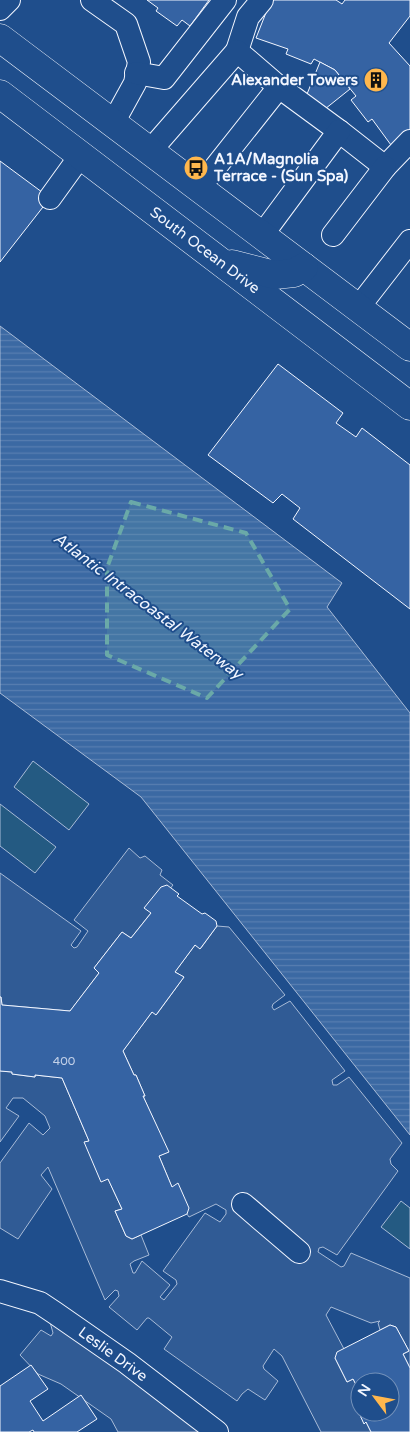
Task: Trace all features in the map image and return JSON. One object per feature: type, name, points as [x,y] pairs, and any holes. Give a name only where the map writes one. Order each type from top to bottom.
[{"type":"main road","points":[[0,38],[410,347]]},
{"type":"main road","name":"South Ocean Drive","points":[[0,94],[410,406]]},
{"type":"main road","points":[[219,260],[275,275],[294,273],[304,267]]},
{"type":"street","points":[[0,8],[9,0]]},
{"type":"street","points":[[92,0],[126,24],[139,62],[135,83],[113,123]]},
{"type":"street","points":[[136,73],[164,78],[225,0]]},
{"type":"street","points":[[150,151],[237,51],[248,16],[262,0]]},
{"type":"street","points":[[237,51],[280,87],[385,167]]},
{"type":"street","points":[[199,188],[280,87]]},
{"type":"street","points":[[262,235],[339,131]]},
{"type":"street","points":[[333,235],[385,167],[410,141]]},
{"type":"street","points":[[50,198],[81,155]]},
{"type":"street","points":[[358,308],[410,241]]},
{"type":"street","points":[[243,1204],[299,1252]]},
{"type":"street","name":"Leslie Drive","points":[[0,1291],[40,1303],[127,1363],[217,1432]]},
{"type":"highlighted area","points":[[131,502],[246,533],[290,609],[207,698],[107,655],[107,568]]},
{"type":"shaded area","points":[[33,761],[89,804],[69,830],[14,787]]},
{"type":"shaded area","points":[[0,804],[56,847],[35,873],[0,846]]},
{"type":"shaded area","points":[[129,848],[140,858],[145,856],[162,870],[160,875],[173,885],[131,938],[122,932],[94,968],[99,973],[70,1011],[2,1005],[0,997],[0,873],[81,931],[71,945],[74,948],[77,947],[88,931],[74,920]]},
{"type":"shaded area","points":[[217,926],[229,927],[285,995],[273,1004],[274,1010],[290,1001],[345,1071],[332,1080],[333,1085],[337,1085],[349,1077],[402,1143],[390,1159],[391,1164],[398,1171],[337,1255],[323,1247],[319,1248],[318,1252],[341,1267],[344,1266],[351,1253],[410,1278],[410,1368],[403,1354],[409,1351],[396,1327],[390,1325],[380,1330],[378,1323],[380,1321],[371,1323],[331,1307],[326,1315],[344,1349],[335,1358],[347,1382],[350,1380],[350,1422],[366,1422],[371,1432],[321,1432],[282,1356],[274,1349],[263,1366],[278,1381],[265,1400],[248,1389],[237,1401],[164,1349],[172,1337],[149,1318],[137,1330],[109,1307],[119,1296],[118,1291],[115,1290],[105,1300],[48,1167],[41,1175],[52,1189],[18,1239],[0,1228],[0,1163],[29,1123],[43,1135],[50,1128],[45,1116],[23,1098],[13,1098],[6,1108],[19,1116],[0,1142],[0,1071],[35,1077],[35,1075],[62,1078],[89,1141],[85,1142],[108,1179],[122,1209],[115,1211],[126,1236],[132,1239],[141,1235],[149,1255],[130,1264],[133,1273],[135,1273],[142,1261],[170,1285],[160,1297],[164,1300],[177,1284],[176,1280],[163,1271],[205,1213],[220,1222],[226,1214],[226,1210],[216,1204],[189,1217],[187,1214],[172,1187],[159,1156],[168,1152],[143,1096],[145,1096],[136,1075],[134,1075],[123,1051],[152,1012],[157,1014],[184,977],[175,972],[195,945],[201,948]]},
{"type":"shaded area","points":[[401,1201],[410,1208],[410,1249],[381,1227]]},
{"type":"shaded area","points":[[50,1322],[113,1365],[200,1432],[118,1432],[111,1419],[61,1384],[38,1374],[20,1355],[41,1330],[51,1336],[53,1333]]},
{"type":"water","name":"Atlantic Intracoastal Waterway","points":[[0,326],[342,583],[327,607],[410,713],[410,1135],[141,797],[0,693]]},
{"type":"building","points":[[147,0],[209,0],[190,26],[182,20],[177,26],[156,11],[158,8]]},
{"type":"building","name":"Alexander Towers","points":[[271,0],[336,0],[342,4],[345,0],[410,0],[410,16],[389,43],[410,66],[410,131],[391,145],[372,119],[368,122],[351,100],[356,96],[335,70],[314,59],[311,64],[286,54],[288,49],[256,38]]},
{"type":"building","points":[[320,62],[335,70],[350,89],[325,109],[307,94]]},
{"type":"building","points":[[0,161],[50,198],[0,262]]},
{"type":"building","points":[[278,364],[343,413],[336,423],[356,437],[362,428],[410,465],[410,609],[293,519],[300,508],[282,494],[273,503],[208,455]]},
{"type":"building","points":[[167,885],[179,894],[177,896],[202,914],[205,913],[216,921],[217,926],[200,949],[195,945],[175,972],[184,977],[156,1015],[152,1012],[123,1051],[134,1075],[136,1075],[145,1096],[143,1096],[169,1152],[159,1156],[172,1187],[178,1183],[189,1208],[187,1214],[132,1239],[126,1236],[115,1211],[122,1209],[108,1179],[101,1182],[84,1142],[89,1141],[62,1078],[35,1075],[35,1077],[0,1071],[0,997],[2,1005],[70,1011],[99,973],[94,968],[122,932],[131,938],[151,913],[144,908],[161,887]]},
{"type":"building","points":[[390,1325],[396,1327],[409,1351],[403,1354],[410,1368],[410,1432],[371,1432],[366,1422],[400,1422],[400,1372],[350,1372],[350,1380],[347,1382],[335,1358],[337,1352]]},
{"type":"building","points":[[31,1365],[48,1389],[30,1401],[43,1421],[81,1395],[97,1419],[77,1432],[34,1432],[33,1430],[29,1432],[0,1432],[0,1386]]},
{"type":"place","name":"Alexander Towers","points":[[376,80]]},
{"type":"place","name":"A1A/Magnolia Terrace - (Sun Spa)","points":[[196,168]]}]
